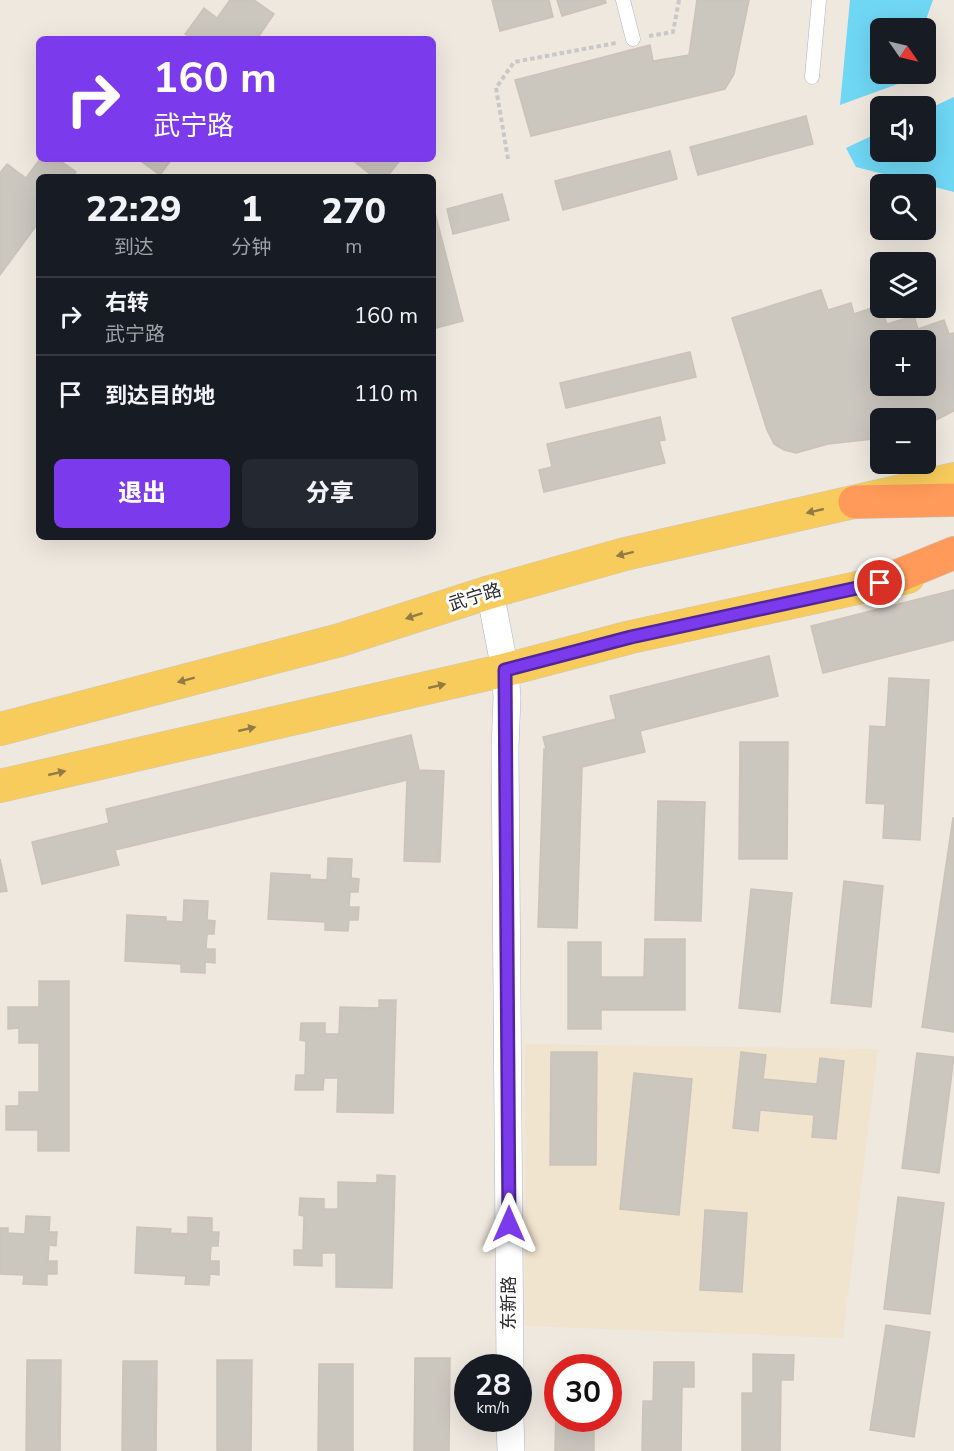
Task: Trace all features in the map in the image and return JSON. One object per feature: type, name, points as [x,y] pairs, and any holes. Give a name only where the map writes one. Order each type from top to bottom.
[{"type":"highway","points":[[855,502],[954,500]]},
{"type":"highway","points":[[880,583],[954,552]]},
{"type":"main road","name":"武宁路","points":[[0,729],[340,640],[490,592],[625,554],[954,479]]},
{"type":"main road","points":[[0,786],[505,670],[631,637],[954,567]]},
{"type":"street","name":"东新路","points":[[490,592],[505,670],[510,1354]]},
{"type":"street","points":[[510,1432],[511,1451]]},
{"type":"lane","points":[[623,0],[633,39]]},
{"type":"lane","points":[[812,77],[819,0]]},
{"type":"path","points":[[508,159],[496,88],[514,62],[673,32],[679,0]]},
{"type":"shaded area","points":[[525,1044],[878,1049],[843,1338],[525,1326]]},
{"type":"water","points":[[850,0],[933,0],[927,18],[870,18],[870,84],[898,84],[840,105]]},
{"type":"water","points":[[954,97],[954,192],[936,187],[936,174],[883,174],[856,167],[846,148],[870,137],[870,162],[936,162],[936,105]]},
{"type":"building","points":[[230,0],[254,0],[274,14],[259,36],[188,36],[185,34],[204,8],[217,18]]},
{"type":"building","points":[[492,0],[549,0],[553,17],[500,31]]},
{"type":"building","points":[[557,0],[605,0],[606,3],[562,16]]},
{"type":"building","points":[[697,0],[749,0],[734,74],[725,89],[531,136],[515,80],[650,45],[653,61],[689,55]]},
{"type":"building","points":[[806,116],[813,144],[698,175],[690,147]]},
{"type":"building","points":[[670,151],[677,179],[563,210],[555,181]]},
{"type":"building","points":[[38,162],[62,162],[76,172],[74,174],[36,174],[36,226],[0,275],[0,173],[7,164],[26,178]]},
{"type":"building","points":[[142,162],[170,162],[159,174]]},
{"type":"building","points":[[355,162],[399,162],[389,174],[370,174]]},
{"type":"building","points":[[502,194],[509,220],[453,234],[447,209]]},
{"type":"building","points":[[436,217],[463,321],[436,328]]},
{"type":"building","points":[[821,290],[828,310],[851,303],[854,314],[870,308],[870,318],[885,318],[887,324],[915,318],[918,329],[944,320],[949,334],[954,333],[954,411],[936,420],[936,408],[870,408],[870,439],[828,444],[796,453],[774,444],[767,430],[732,318]]},
{"type":"building","points":[[690,352],[696,377],[566,408],[560,383]]},
{"type":"building","points":[[660,417],[665,440],[659,441],[665,463],[544,492],[539,470],[552,467],[547,444]]},
{"type":"building","points":[[954,590],[954,640],[823,673],[811,626]]},
{"type":"building","points":[[769,656],[778,696],[640,731],[645,752],[582,767],[577,928],[538,927],[544,749],[546,749],[543,737],[616,719],[610,696]]},
{"type":"building","points":[[889,678],[929,680],[920,840],[883,838],[885,804],[866,803],[870,726],[886,727]]},
{"type":"building","points":[[411,735],[419,770],[444,771],[440,862],[404,861],[407,780],[115,850],[119,865],[42,884],[32,842],[109,823],[106,809]]},
{"type":"building","points":[[740,742],[788,742],[787,859],[739,859]]},
{"type":"building","points":[[658,801],[705,802],[701,921],[655,920]]},
{"type":"building","points":[[954,818],[954,1032],[922,1027]]},
{"type":"building","points":[[328,858],[352,859],[351,878],[359,879],[358,892],[350,892],[349,907],[359,907],[358,920],[349,920],[348,931],[325,930],[325,922],[268,919],[271,873],[310,875],[310,879],[327,880]]},
{"type":"building","points":[[0,859],[7,891],[0,892]]},
{"type":"building","points":[[844,881],[883,886],[871,1007],[831,1003]]},
{"type":"building","points":[[751,889],[792,893],[780,1012],[739,1008]]},
{"type":"building","points":[[184,900],[208,901],[207,920],[215,921],[214,934],[207,934],[206,949],[215,949],[215,963],[205,962],[205,973],[181,972],[181,964],[125,961],[127,915],[166,917],[166,921],[183,922]]},
{"type":"building","points":[[645,939],[685,939],[685,1010],[601,1010],[601,1029],[568,1029],[568,942],[601,942],[601,977],[644,977]]},
{"type":"building","points":[[39,981],[69,981],[69,1151],[38,1151],[38,1130],[6,1130],[6,1106],[19,1106],[19,1092],[39,1092],[39,1043],[19,1043],[19,1028],[8,1029],[8,1007],[39,1007]]},
{"type":"building","points":[[379,1000],[396,1000],[393,1113],[337,1112],[338,1078],[324,1078],[323,1090],[295,1090],[296,1075],[305,1075],[306,1041],[300,1040],[301,1023],[325,1023],[325,1034],[339,1034],[340,1007],[379,1008]]},
{"type":"building","points":[[551,1052],[597,1052],[596,1165],[550,1165]]},
{"type":"building","points":[[741,1052],[766,1055],[763,1079],[817,1084],[820,1058],[844,1061],[836,1139],[812,1137],[814,1115],[760,1110],[758,1131],[733,1128]]},
{"type":"building","points":[[917,1053],[954,1057],[939,1173],[902,1168]]},
{"type":"building","points":[[634,1073],[692,1079],[679,1215],[620,1209]]},
{"type":"building","points":[[377,1175],[395,1176],[392,1288],[336,1287],[336,1253],[322,1253],[322,1266],[294,1265],[294,1250],[303,1250],[304,1216],[299,1215],[300,1198],[324,1199],[324,1209],[338,1209],[338,1182],[377,1183]]},
{"type":"building","points":[[898,1197],[944,1203],[930,1314],[884,1309]]},
{"type":"building","points":[[705,1210],[747,1213],[742,1292],[700,1290]]},
{"type":"building","points":[[26,1216],[50,1217],[49,1232],[57,1232],[56,1246],[49,1245],[48,1261],[57,1261],[57,1274],[47,1274],[47,1285],[23,1284],[24,1275],[0,1274],[0,1228],[8,1228],[8,1233],[25,1234]]},
{"type":"building","points":[[188,1217],[212,1218],[212,1232],[219,1232],[218,1246],[211,1246],[210,1261],[219,1261],[219,1275],[210,1274],[209,1285],[185,1284],[186,1276],[135,1273],[137,1227],[171,1229],[170,1233],[188,1234]]},
{"type":"building","points":[[886,1325],[930,1332],[914,1437],[870,1430]]},
{"type":"building","points":[[753,1354],[794,1355],[793,1380],[781,1380],[780,1451],[742,1451],[742,1393],[753,1393]]},
{"type":"building","points":[[415,1358],[450,1358],[449,1451],[414,1451]]},
{"type":"building","points":[[27,1360],[61,1360],[60,1451],[26,1451]]},
{"type":"building","points":[[217,1360],[252,1360],[251,1451],[217,1451]]},
{"type":"building","points":[[123,1361],[157,1361],[156,1451],[122,1451]]},
{"type":"building","points":[[654,1362],[694,1362],[694,1387],[682,1387],[681,1451],[642,1451],[643,1401],[653,1401]]},
{"type":"building","points":[[319,1364],[353,1364],[353,1451],[318,1451]]},
{"type":"building","points":[[555,1432],[594,1432],[594,1451],[555,1451]]},
{"type":"route","points":[[509,1224],[505,748],[507,697],[505,670],[631,637],[880,583]]}]
